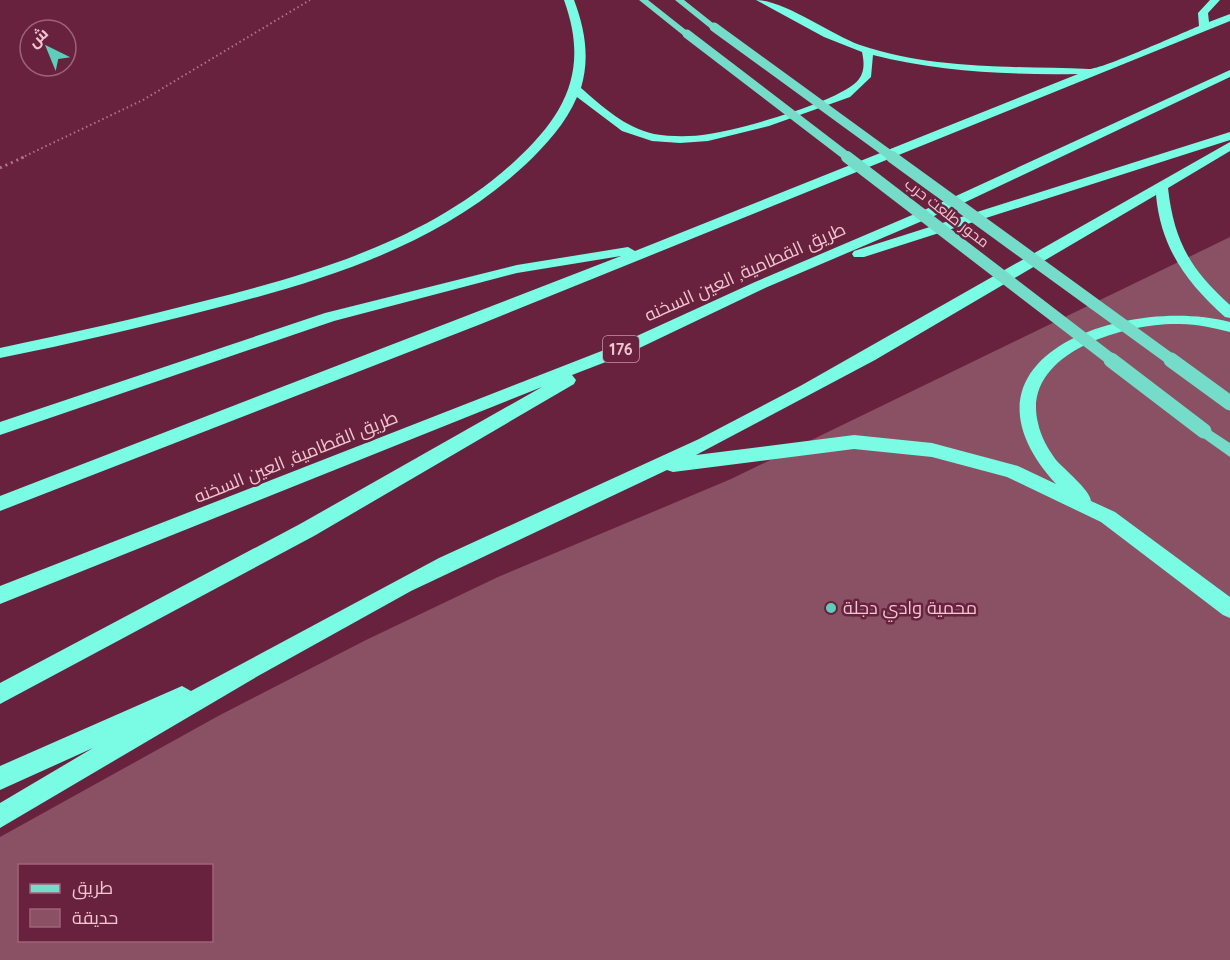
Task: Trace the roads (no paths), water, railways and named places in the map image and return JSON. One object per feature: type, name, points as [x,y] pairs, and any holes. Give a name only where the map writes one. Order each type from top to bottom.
[{"type":"highway","points":[[0,353],[177,313],[312,278],[389,249],[445,219],[501,180],[547,136],[564,112],[575,88],[580,66],[580,46],[569,0]]},
{"type":"highway","points":[[761,0],[867,51],[963,66],[1030,70],[1095,70]]},
{"type":"highway","points":[[1204,28],[1203,13],[1215,0]]},
{"type":"highway","points":[[0,504],[465,325],[1230,17]]},
{"type":"highway","points":[[575,88],[616,123],[634,132],[672,140],[702,140],[729,134],[846,95],[861,86],[869,75],[871,63],[867,51]]},
{"type":"highway","name":"طريق القطامية, العين السخنه","points":[[0,595],[623,349],[760,285],[950,204],[1230,73]]},
{"type":"highway","points":[[760,285],[1230,136]]},
{"type":"highway","points":[[0,816],[171,713],[404,585],[494,540],[659,467],[819,384],[1230,146]]},
{"type":"highway","points":[[1161,186],[1165,226],[1175,250],[1193,276],[1230,313]]},
{"type":"highway","points":[[0,429],[330,317],[517,269],[659,246]]},
{"type":"highway","points":[[1230,327],[1183,317],[1116,327],[1069,348],[1054,360],[1032,388],[1029,416],[1039,447],[1066,484],[1230,609]]},
{"type":"highway","name":"176","points":[[0,694],[307,530],[623,349]]},
{"type":"highway","points":[[659,467],[854,442],[932,450],[1012,471],[1108,517]]},
{"type":"highway","points":[[0,778],[293,646]]},
{"type":"main road","name":"محور طلعت حرب","points":[[643,0],[1230,451]]},
{"type":"main road","name":"محور طلعت حرب","points":[[679,0],[1230,402]]},
{"type":"place","name":"محمية وادي دجلة","points":[[831,608]]}]
